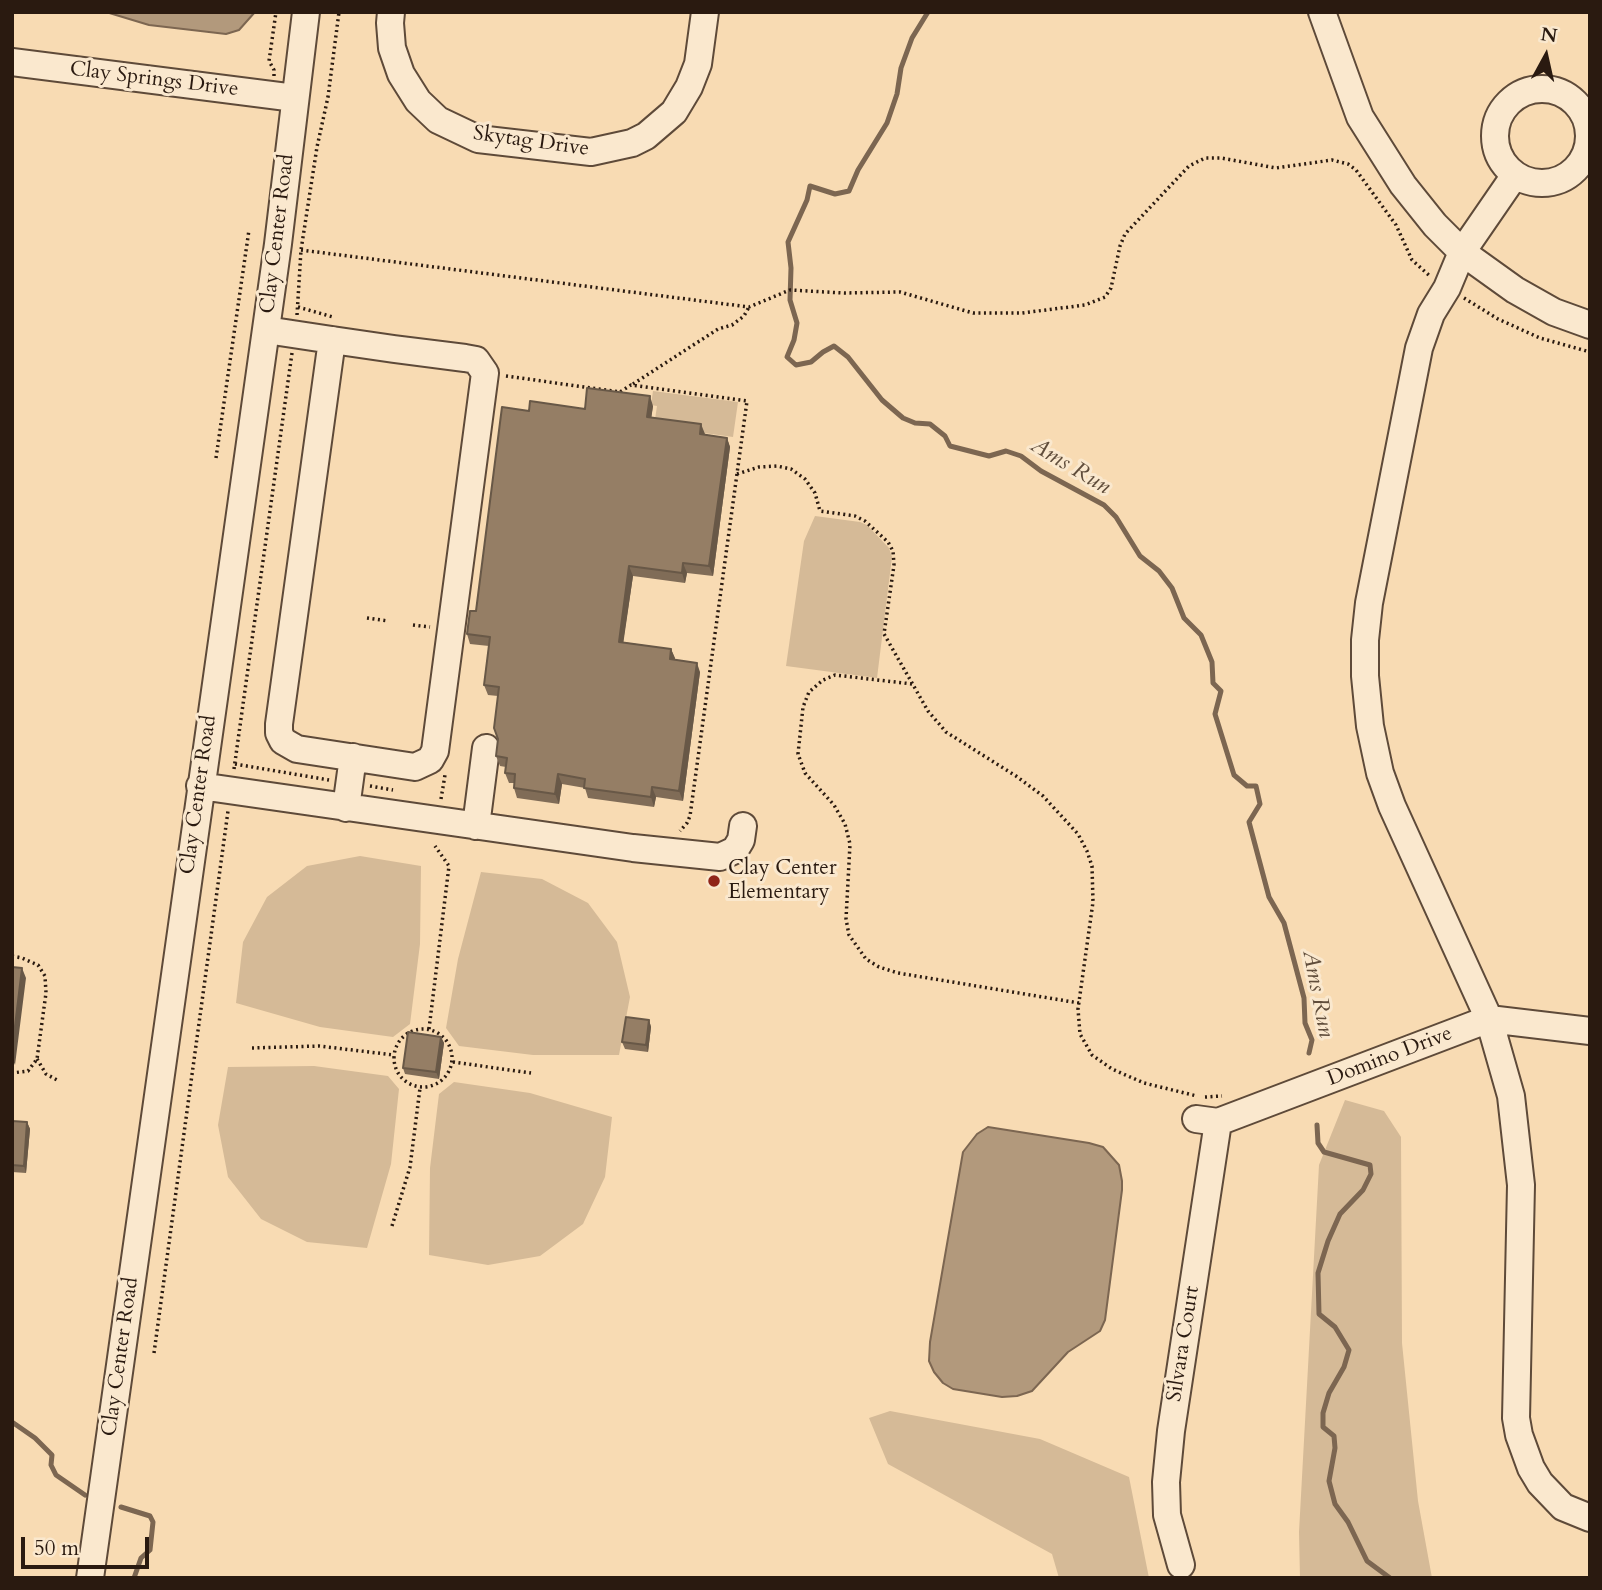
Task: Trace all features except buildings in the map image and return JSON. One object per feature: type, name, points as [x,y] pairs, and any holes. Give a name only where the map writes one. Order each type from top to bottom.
[{"type":"street","name":"Clay Center Road","points":[[90,1578],[278,244],[284,96],[306,12]]},
{"type":"street","name":"Skytag Drive","points":[[391,12],[390,35],[398,67],[418,101],[438,120],[478,139],[591,152],[632,143],[652,131],[674,112],[689,87],[698,64],[705,12]]},
{"type":"street","points":[[1322,12],[1360,117],[1404,185],[1435,225],[1462,252],[1515,290],[1554,313],[1590,325]]},
{"type":"street","name":"Clay Springs Drive","points":[[12,62],[284,96]]},
{"type":"street","points":[[1515,175],[1462,252],[1447,288],[1424,330],[1412,376],[1369,603],[1365,676],[1370,726],[1380,773],[1392,806],[1489,1019],[1511,1096],[1521,1185],[1516,1418],[1519,1435],[1531,1468],[1540,1483],[1563,1507],[1590,1518]]},
{"type":"street","points":[[265,330],[476,360],[483,368],[485,381],[435,751],[430,760],[415,766],[289,746],[283,741],[279,724],[332,340]]},
{"type":"street","points":[[475,826],[486,748]]},
{"type":"street","points":[[346,808],[353,757]]},
{"type":"street","points":[[201,786],[720,858],[735,850],[741,840],[743,826]]},
{"type":"street","name":"Domino Drive","points":[[1207,1121],[1489,1019],[1590,1031]]},
{"type":"street","name":"Silvara Court","points":[[1181,1565],[1167,1515],[1166,1482],[1207,1121]]},
{"type":"path","points":[[276,12],[270,61],[284,96]]},
{"type":"path","points":[[233,775],[295,334],[301,283],[301,250],[317,147],[328,97],[339,12]]},
{"type":"path","points":[[301,250],[749,307],[790,290],[900,292],[973,313],[1022,313],[1097,302],[1105,297],[1111,288],[1125,234],[1189,166],[1205,158],[1221,158],[1276,168],[1332,160],[1348,164],[1356,170],[1396,225],[1412,260],[1447,288],[1498,319],[1540,338],[1590,352]]},
{"type":"path","points":[[216,458],[249,230]]},
{"type":"path","points":[[504,376],[620,392],[718,329],[732,325],[744,316],[749,307]]},
{"type":"path","points":[[631,385],[747,401],[690,816],[681,830],[674,832]]},
{"type":"path","points":[[737,474],[768,466],[791,469],[805,479],[815,493],[820,511],[855,516],[866,521],[888,542],[894,565],[884,634],[928,711],[946,732],[1016,776],[1042,796],[1078,834],[1092,866],[1093,902],[1079,1003],[1080,1034],[1092,1055],[1112,1069],[1144,1083],[1179,1093],[1206,1097],[1223,1096]]},
{"type":"path","points":[[367,618],[388,621]]},
{"type":"path","points":[[413,625],[439,629]]},
{"type":"path","points":[[912,684],[835,675],[823,680],[809,692],[803,707],[799,754],[805,773],[834,805],[845,824],[850,844],[846,919],[849,935],[866,958],[879,967],[898,973],[1079,1003]]},
{"type":"path","points":[[235,764],[338,781]]},
{"type":"path","points":[[154,1353],[229,805]]},
{"type":"path","points":[[429,1029],[449,866],[435,846]]},
{"type":"path","points":[[12,956],[37,965],[45,976],[46,993],[37,1059],[28,1072],[12,1073]]},
{"type":"path","points":[[429,1029],[444,1038],[453,1053],[453,1062],[450,1071],[438,1084],[420,1088],[404,1080],[398,1073],[394,1055],[402,1038],[410,1032],[429,1029]]},
{"type":"path","points":[[252,1048],[319,1046],[394,1055]]},
{"type":"path","points":[[37,1059],[46,1074],[59,1081]]},
{"type":"path","points":[[453,1062],[531,1073]]},
{"type":"path","points":[[393,1226],[410,1167],[420,1088]]},
{"type":"shaded area","points":[[106,12],[255,12],[239,30],[226,34],[149,25]]},
{"type":"shaded area","points":[[653,391],[738,402],[733,437],[654,426],[657,406],[651,405]]},
{"type":"shaded area","points":[[815,516],[867,525],[889,548],[892,557],[877,678],[786,666],[804,541]]},
{"type":"shaded area","points":[[360,856],[421,866],[420,944],[410,1024],[393,1037],[320,1027],[236,1003],[243,942],[267,897],[307,866]]},
{"type":"shaded area","points":[[481,872],[542,879],[588,903],[617,942],[630,997],[619,1055],[533,1055],[459,1046],[446,1028],[458,959]]},
{"type":"shaded area","points":[[314,1066],[388,1076],[399,1089],[391,1164],[367,1248],[307,1242],[261,1219],[228,1177],[218,1125],[228,1067]]},
{"type":"shaded area","points":[[454,1082],[530,1093],[612,1117],[605,1177],[583,1224],[540,1256],[488,1265],[429,1255],[430,1168],[439,1094]]},
{"type":"shaded area","points":[[1345,1100],[1384,1111],[1401,1137],[1402,1343],[1418,1501],[1432,1578],[1300,1578],[1299,1532],[1319,1165]]},
{"type":"shaded area","points":[[988,1127],[1103,1147],[1119,1165],[1122,1181],[1105,1320],[1100,1331],[1068,1352],[1032,1391],[1017,1396],[1002,1397],[953,1389],[943,1383],[929,1361],[963,1152],[977,1134]]},
{"type":"shaded area","points":[[890,1411],[1040,1439],[1129,1477],[1149,1578],[1059,1578],[1052,1554],[888,1464],[869,1418]]},
{"type":"waterway","name":"Ams Run","points":[[928,12],[912,38],[887,123],[858,170],[849,191],[835,194],[810,186],[807,200],[788,242],[791,268],[790,300],[797,323],[787,357],[796,365],[811,362],[834,346],[848,357],[882,400],[903,418],[915,423],[930,424],[945,436],[950,446],[989,456],[1006,451],[1021,456],[1041,471],[1104,505],[1116,517],[1140,556],[1159,571],[1172,588],[1184,618],[1201,635],[1212,662],[1213,683],[1221,691],[1215,714],[1234,775],[1247,786],[1256,786],[1260,804],[1249,822],[1269,897],[1284,923],[1304,998],[1305,1023],[1312,1040],[1309,1053]]},
{"type":"waterway","name":"Ams Run","points":[[1317,1125],[1318,1143],[1324,1152],[1370,1165],[1371,1174],[1363,1190],[1340,1214],[1318,1273],[1319,1314],[1335,1327],[1349,1350],[1344,1367],[1329,1393],[1323,1413],[1323,1427],[1334,1436],[1335,1448],[1329,1481],[1335,1504],[1348,1522],[1367,1561],[1390,1578]]},
{"type":"waterway","points":[[12,1422],[35,1438],[52,1455],[51,1465],[56,1475],[85,1495]]},
{"type":"waterway","points":[[121,1507],[150,1516],[153,1522],[150,1550],[141,1558],[134,1578]]},
{"type":"place","name":"Clay Center Elementary","points":[[714,881]]}]
